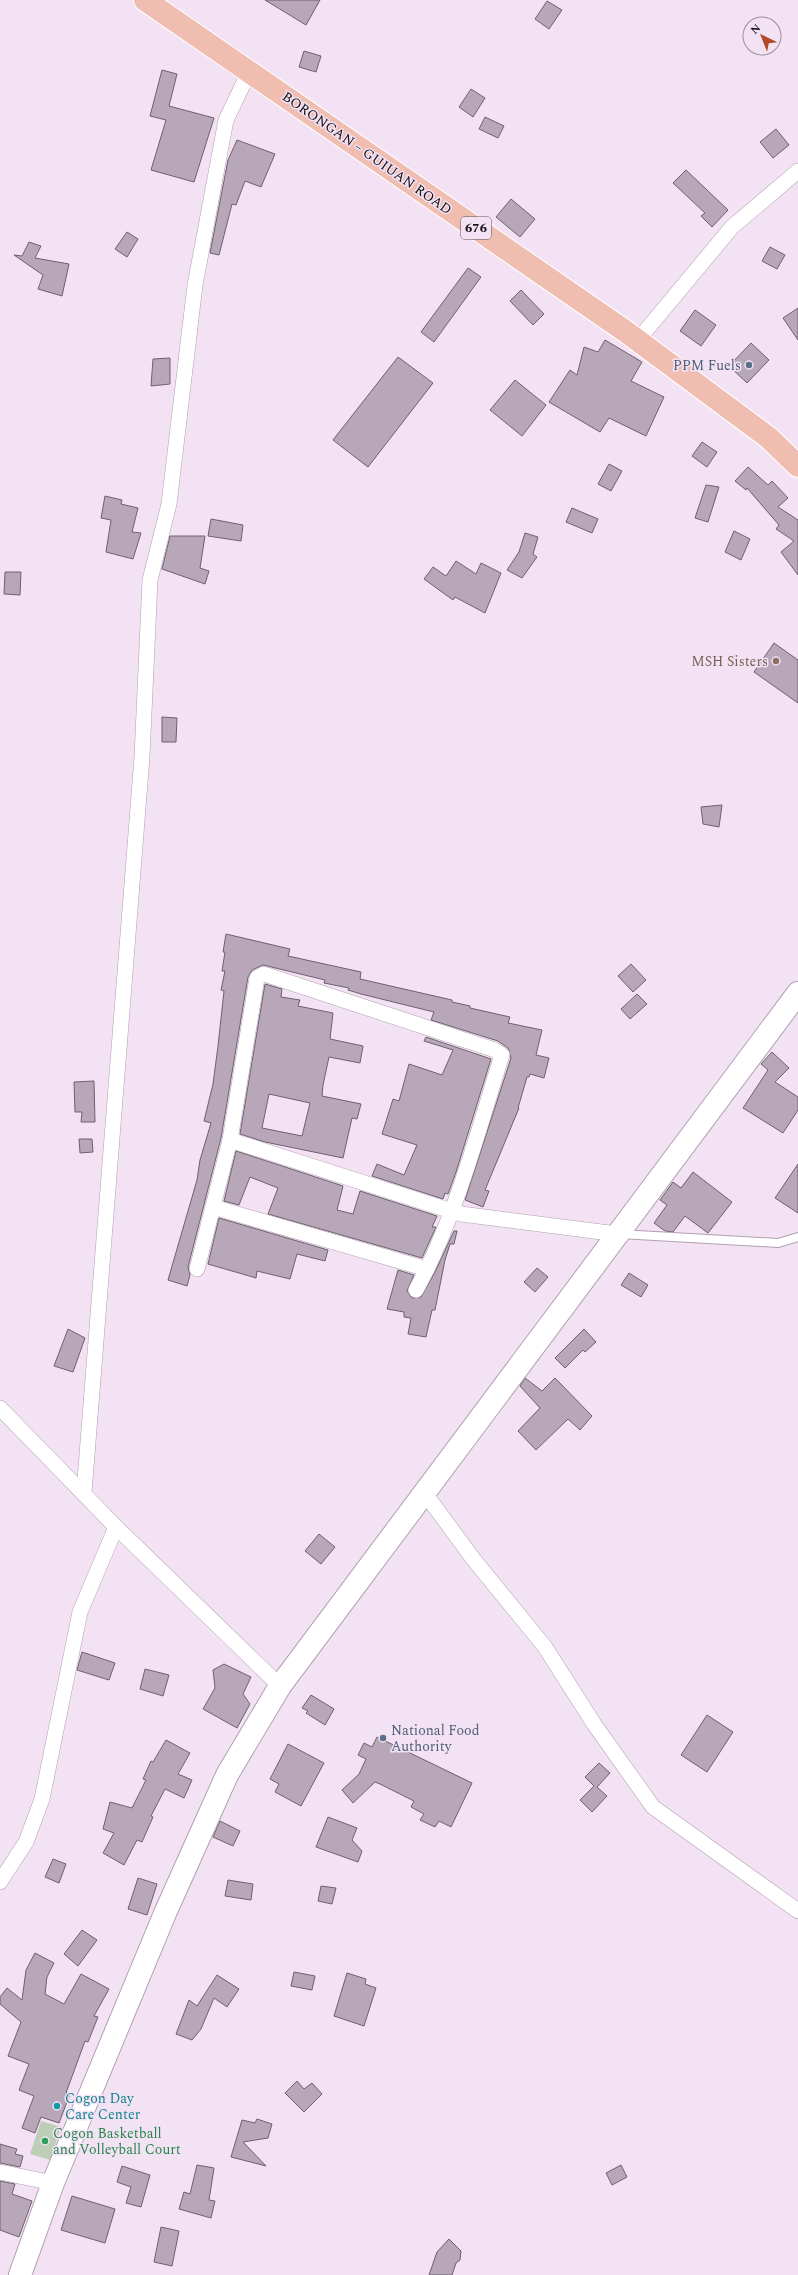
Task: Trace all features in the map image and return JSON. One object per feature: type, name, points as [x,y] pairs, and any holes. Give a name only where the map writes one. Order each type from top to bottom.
[{"type":"main road","name":"BORONGAN – GUIUAN ROAD","points":[[145,0],[638,340],[769,438],[798,466]]},
{"type":"street","points":[[84,1493],[142,757],[150,580],[169,504],[195,286],[226,120],[249,72]]},
{"type":"street","points":[[638,340],[732,227],[798,171]]},
{"type":"street","points":[[197,1269],[230,1140],[257,978],[264,974],[496,1050],[502,1055],[451,1210],[427,1269],[416,1290]]},
{"type":"street","points":[[20,2275],[53,2183],[166,1911],[227,1775],[280,1686],[798,993]]},
{"type":"street","points":[[230,1140],[462,1214],[617,1234]]},
{"type":"street","points":[[213,1207],[427,1269]]},
{"type":"street","points":[[0,1408],[116,1527],[280,1686]]},
{"type":"street","points":[[424,1492],[474,1560],[545,1647],[594,1724],[653,1807],[798,1911]]},
{"type":"street","points":[[0,1882],[26,1842],[42,1799],[80,1612],[116,1527]]},
{"type":"street","points":[[0,2172],[53,2183]]},
{"type":"lane","points":[[617,1234],[778,1243],[798,1237]]},
{"type":"green space","name":"Cogon Basketball and Volleyball Court","points":[[41,2121],[61,2127],[50,2160],[30,2154]]},
{"type":"building","points":[[265,0],[320,0],[306,25]]},
{"type":"building","points":[[547,1],[562,10],[549,29],[535,19]]},
{"type":"building","points":[[304,51],[321,56],[316,72],[299,67]]},
{"type":"building","points":[[162,70],[177,74],[169,106],[214,118],[194,182],[151,170],[166,120],[150,116]]},
{"type":"building","points":[[471,89],[485,98],[473,117],[459,107]]},
{"type":"building","points":[[485,117],[504,126],[498,138],[479,129]]},
{"type":"building","points":[[776,129],[789,145],[773,158],[760,142]]},
{"type":"building","points":[[237,140],[275,154],[261,187],[245,181],[236,205],[232,204],[219,255],[210,253],[228,160]]},
{"type":"building","points":[[686,170],[728,210],[712,227],[701,216],[705,213],[673,183]]},
{"type":"building","points":[[511,199],[535,219],[520,237],[496,217]]},
{"type":"building","points":[[127,232],[138,239],[127,257],[115,249]]},
{"type":"building","points":[[29,242],[41,246],[35,258],[69,264],[62,296],[38,289],[43,275],[14,255],[22,256]]},
{"type":"building","points":[[770,247],[785,255],[777,269],[762,261]]},
{"type":"building","points":[[468,268],[481,277],[434,342],[421,332]]},
{"type":"building","points":[[521,290],[544,314],[533,325],[510,301]]},
{"type":"building","points":[[798,308],[798,340],[783,318]]},
{"type":"building","points":[[695,310],[716,325],[701,346],[680,331]]},
{"type":"building","points":[[605,340],[642,362],[631,381],[664,397],[646,436],[609,418],[600,432],[549,402],[570,370],[577,375],[584,347],[598,352]]},
{"type":"building","points":[[751,343],[769,360],[747,383],[729,366]]},
{"type":"building","points":[[398,357],[433,383],[368,467],[333,440]]},
{"type":"building","points":[[170,358],[170,384],[151,386],[153,359]]},
{"type":"building","points":[[515,380],[546,405],[522,436],[490,410]]},
{"type":"building","points":[[702,442],[717,452],[707,467],[692,456]]},
{"type":"building","points":[[609,464],[622,471],[611,491],[598,484]]},
{"type":"building","points":[[748,467],[768,485],[772,481],[788,498],[778,507],[798,520],[798,575],[781,552],[794,541],[776,529],[779,525],[747,488],[746,490],[735,481]]},
{"type":"building","points":[[706,485],[719,487],[708,522],[695,518]]},
{"type":"building","points":[[105,496],[122,500],[121,504],[138,508],[132,532],[141,533],[133,559],[106,552],[111,520],[101,518]]},
{"type":"building","points":[[572,508],[598,519],[592,533],[566,522]]},
{"type":"building","points":[[211,519],[243,525],[241,541],[208,536]]},
{"type":"building","points":[[734,531],[750,539],[741,560],[725,552]]},
{"type":"building","points":[[525,533],[538,537],[533,554],[537,557],[522,578],[507,570],[519,552]]},
{"type":"building","points":[[170,536],[205,536],[200,568],[209,571],[205,584],[162,569]]},
{"type":"building","points":[[456,561],[476,574],[481,563],[501,573],[485,613],[455,597],[453,600],[424,579],[433,567],[446,576]]},
{"type":"building","points":[[5,572],[21,572],[20,595],[4,594]]},
{"type":"building","points":[[774,643],[798,660],[798,703],[754,672]]},
{"type":"building","points":[[162,717],[177,718],[176,742],[162,742]]},
{"type":"building","points":[[722,805],[719,827],[703,824],[701,807]]},
{"type":"building","points":[[226,934],[290,949],[288,956],[361,972],[360,979],[452,1000],[452,1002],[470,1006],[470,1008],[510,1017],[508,1023],[542,1030],[536,1055],[549,1058],[544,1078],[530,1074],[529,1077],[527,1077],[519,1108],[485,1190],[489,1191],[483,1207],[465,1200],[511,1058],[508,1048],[498,1041],[431,1020],[434,1012],[361,994],[348,990],[349,988],[324,983],[325,980],[263,965],[252,970],[248,977],[221,1138],[188,1267],[190,1275],[187,1286],[168,1280],[197,1180],[200,1160],[211,1123],[204,1121],[213,1084],[218,1046],[224,991],[221,990],[225,971],[222,971]]},
{"type":"building","points":[[631,964],[646,980],[633,992],[618,976]]},
{"type":"building","points":[[265,984],[282,989],[281,997],[300,1000],[298,1006],[333,1013],[330,1039],[363,1046],[360,1063],[329,1057],[323,1085],[322,1096],[361,1104],[357,1119],[352,1118],[343,1158],[265,1142],[240,1134]],"holes":[[[269,1094],[310,1103],[302,1136],[262,1128]]]},
{"type":"building","points":[[637,994],[647,1004],[630,1019],[621,1009]]},
{"type":"building","points":[[426,1037],[491,1059],[456,1172],[448,1194],[445,1193],[443,1199],[372,1176],[377,1164],[404,1175],[417,1145],[382,1134],[393,1099],[399,1101],[409,1064],[442,1075],[453,1050],[424,1041]]},
{"type":"building","points":[[772,1052],[789,1068],[775,1082],[798,1097],[798,1110],[783,1133],[743,1108],[768,1070],[761,1064]]},
{"type":"building","points":[[94,1081],[95,1122],[81,1122],[82,1112],[75,1112],[74,1082]]},
{"type":"building","points":[[79,1139],[92,1139],[93,1152],[80,1153]]},
{"type":"building","points":[[236,1151],[343,1186],[337,1210],[353,1214],[360,1191],[437,1216],[432,1227],[436,1227],[422,1258],[268,1214],[278,1188],[250,1177],[239,1205],[224,1201]]},
{"type":"building","points":[[798,1164],[798,1213],[775,1198]]},
{"type":"building","points":[[693,1172],[732,1202],[708,1233],[685,1216],[673,1232],[665,1231],[654,1223],[667,1205],[660,1200],[673,1182],[681,1188]]},
{"type":"building","points":[[219,1218],[328,1250],[325,1261],[297,1254],[290,1279],[257,1271],[256,1278],[208,1264]]},
{"type":"building","points":[[454,1231],[457,1231],[454,1244],[450,1244],[445,1260],[435,1310],[432,1310],[426,1337],[408,1334],[411,1318],[404,1317],[404,1312],[387,1309],[398,1270],[414,1275],[407,1291],[412,1298],[421,1297],[435,1272]]},
{"type":"building","points":[[537,1268],[548,1277],[535,1292],[524,1282]]},
{"type":"building","points":[[629,1273],[648,1285],[641,1297],[621,1285]]},
{"type":"building","points":[[68,1329],[85,1338],[73,1372],[54,1366]]},
{"type":"building","points":[[584,1329],[596,1342],[585,1352],[583,1350],[565,1368],[555,1358]]},
{"type":"building","points":[[525,1378],[542,1391],[555,1378],[592,1416],[580,1430],[568,1419],[536,1450],[518,1431],[540,1408],[520,1386]]},
{"type":"building","points":[[319,1534],[335,1547],[321,1564],[305,1551]]},
{"type":"building","points":[[82,1652],[115,1663],[109,1680],[77,1670]]},
{"type":"building","points":[[224,1664],[251,1677],[243,1694],[250,1704],[237,1728],[203,1709],[215,1688],[213,1670]]},
{"type":"building","points":[[145,1669],[169,1675],[163,1696],[140,1689]]},
{"type":"building","points":[[311,1695],[334,1709],[325,1725],[306,1713],[308,1711],[302,1708]]},
{"type":"building","points":[[707,1715],[733,1732],[707,1772],[681,1755]]},
{"type":"building","points":[[377,1737],[472,1783],[451,1827],[439,1821],[435,1827],[420,1820],[424,1814],[411,1807],[414,1801],[375,1782],[353,1803],[342,1790],[359,1774],[366,1759],[358,1755],[364,1743],[372,1747]]},
{"type":"building","points":[[166,1740],[190,1753],[178,1774],[192,1780],[184,1798],[165,1789],[151,1816],[153,1817],[142,1842],[137,1840],[124,1865],[103,1853],[114,1833],[103,1829],[110,1802],[132,1808],[146,1780],[143,1779],[151,1761],[153,1762]]},
{"type":"building","points":[[288,1744],[324,1763],[301,1806],[275,1792],[279,1784],[270,1779]]},
{"type":"building","points":[[599,1763],[610,1773],[597,1787],[607,1796],[592,1812],[580,1800],[594,1786],[585,1777]]},
{"type":"building","points":[[328,1817],[357,1828],[352,1840],[362,1851],[358,1862],[316,1847]]},
{"type":"building","points":[[220,1821],[240,1831],[233,1846],[213,1837]]},
{"type":"building","points":[[53,1859],[66,1864],[59,1883],[45,1877]]},
{"type":"building","points":[[138,1878],[157,1884],[147,1915],[128,1909]]},
{"type":"building","points":[[228,1880],[253,1884],[251,1900],[225,1896]]},
{"type":"building","points":[[321,1886],[336,1888],[332,1904],[318,1901]]},
{"type":"building","points":[[82,1930],[97,1940],[78,1966],[64,1954]]},
{"type":"building","points":[[35,1953],[54,1963],[47,1977],[45,1994],[64,2004],[81,1974],[109,1989],[94,2016],[98,2017],[88,2042],[85,2041],[66,2093],[70,2094],[59,2123],[41,2117],[35,2133],[22,2128],[34,2096],[19,2090],[29,2064],[8,2056],[21,2022],[0,2004],[0,1997],[7,1988],[22,2000],[26,1970]]},
{"type":"building","points":[[294,1972],[315,1976],[312,1990],[291,1986]]},
{"type":"building","points":[[347,1973],[366,1979],[365,1984],[376,1988],[364,2026],[334,2016]]},
{"type":"building","points":[[217,1975],[239,1989],[227,2007],[214,1998],[201,2029],[192,2040],[176,2034],[189,2000],[197,2006]]},
{"type":"building","points":[[297,2081],[304,2089],[312,2083],[322,2094],[304,2112],[285,2093]]},
{"type":"building","points":[[257,2119],[272,2124],[268,2138],[243,2142],[266,2166],[231,2157],[242,2120],[255,2123]]},
{"type":"building","points":[[0,2144],[17,2149],[15,2154],[23,2156],[20,2167],[0,2163]]},
{"type":"building","points":[[197,2165],[214,2168],[209,2200],[215,2201],[211,2218],[179,2209],[184,2192],[190,2194]]},
{"type":"building","points":[[621,2165],[627,2177],[612,2185],[606,2173]]},
{"type":"building","points":[[122,2166],[150,2175],[141,2207],[126,2203],[131,2187],[117,2182]]},
{"type":"building","points":[[0,2181],[15,2184],[12,2194],[32,2201],[19,2237],[0,2230]]},
{"type":"building","points":[[72,2196],[115,2209],[105,2243],[61,2230]]},
{"type":"building","points":[[161,2227],[179,2231],[172,2266],[154,2262]]},
{"type":"building","points":[[449,2239],[461,2251],[460,2260],[456,2263],[452,2275],[429,2275],[437,2252]]},
{"type":"place","name":"PPM Fuels","points":[[749,365]]},
{"type":"place","name":"MSH Sisters","points":[[776,661]]},
{"type":"place","name":"National Food Authority","points":[[383,1738]]},
{"type":"place","name":"Cogon Day Care Center","points":[[57,2106]]},
{"type":"place","name":"Cogon Basketball and Volleyball Court","points":[[45,2141]]}]
